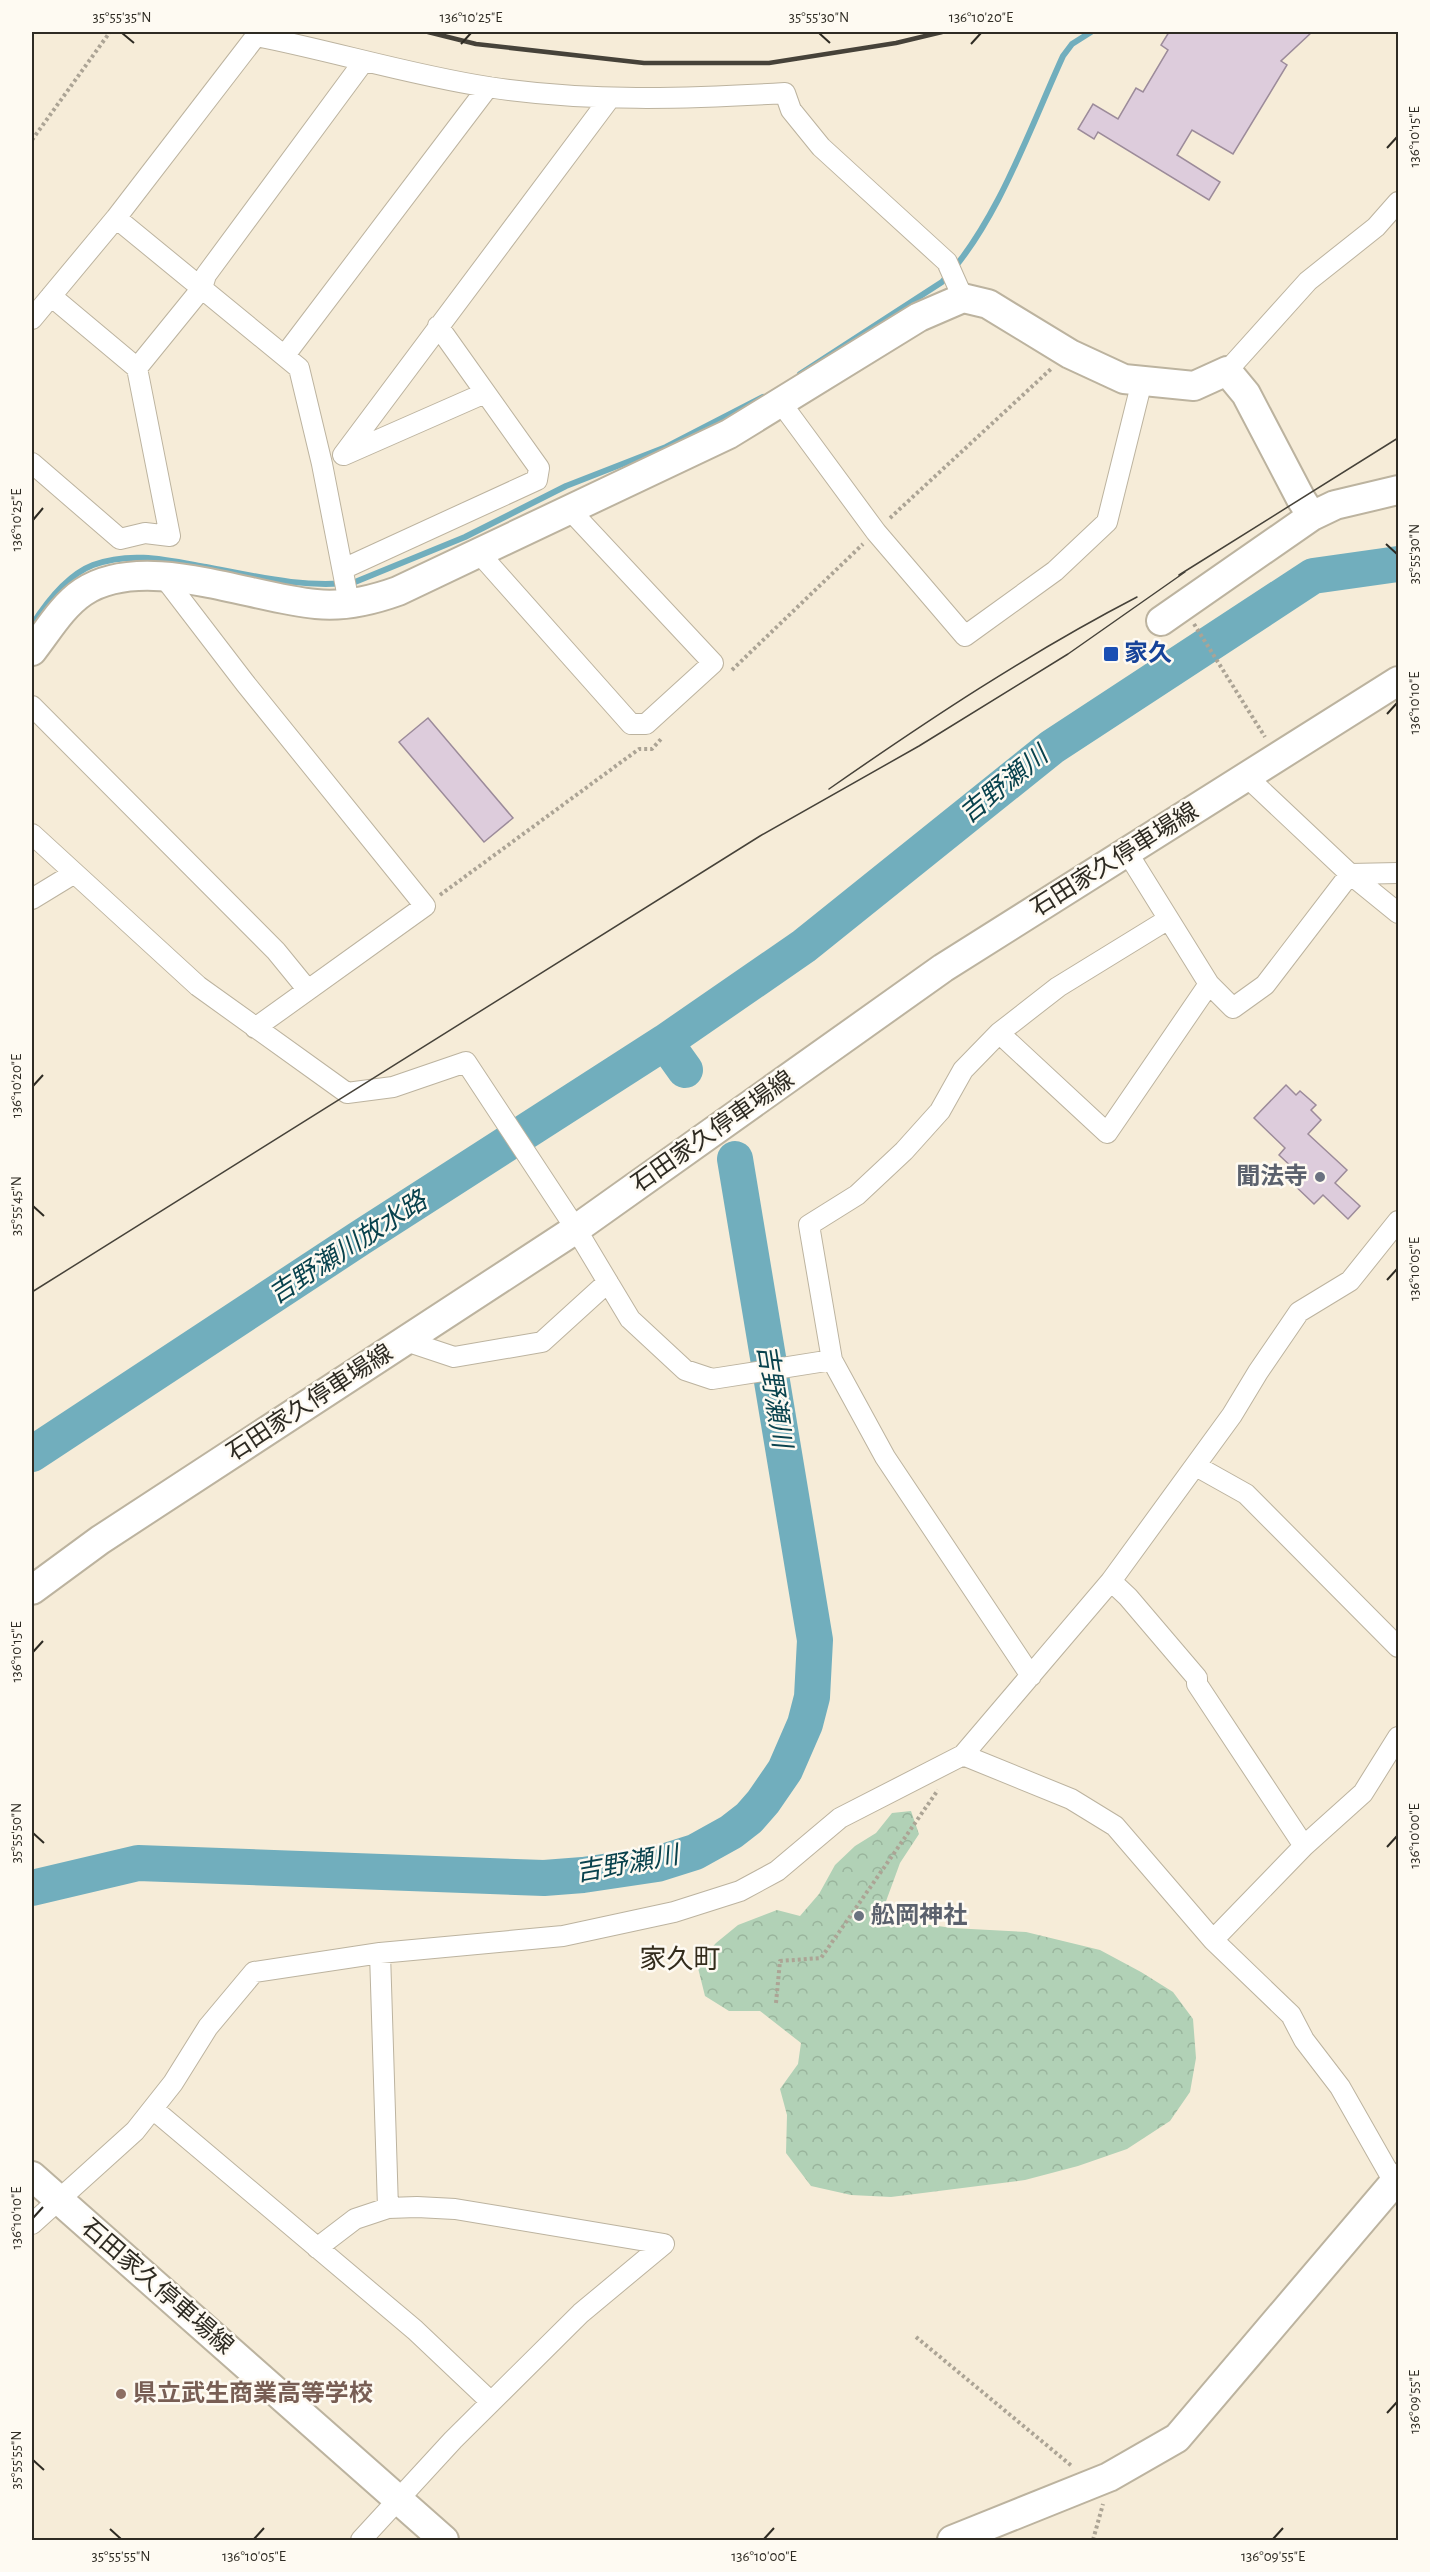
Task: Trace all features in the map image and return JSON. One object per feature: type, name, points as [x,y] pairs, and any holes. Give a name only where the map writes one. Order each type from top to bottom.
[{"type":"main road","points":[[32,651],[66,608],[82,593],[95,586],[128,577],[163,576],[292,602],[319,605],[346,584],[398,591],[479,554],[568,508],[729,434],[959,290],[988,304],[1070,354],[1124,379],[1194,386],[1227,370],[1246,394],[1300,500],[1312,516]]},
{"type":"main road","points":[[1161,621],[1312,516],[1335,505],[1398,490]]},
{"type":"main road","name":"石田家久停車場線","points":[[32,1590],[109,1534],[576,1229],[943,968],[1248,778],[1398,681]]},
{"type":"main road","name":"石田家久停車場線","points":[[32,2176],[444,2541]]},
{"type":"main road","points":[[952,2541],[1101,2480],[1177,2438],[1396,2180]]},
{"type":"street","points":[[32,319],[116,218],[256,36],[313,39],[364,61],[488,87],[610,98],[785,93],[792,110],[821,147],[947,262],[959,290]]},
{"type":"street","points":[[137,369],[202,288],[206,275],[364,61]]},
{"type":"street","points":[[285,355],[488,87]]},
{"type":"street","points":[[343,455],[610,98]]},
{"type":"street","points":[[1227,370],[1308,281],[1376,227],[1398,202]]},
{"type":"street","points":[[116,218],[299,368],[322,464],[346,584],[537,480],[539,468],[438,326]]},
{"type":"street","points":[[32,463],[120,539],[145,533],[170,536],[137,369],[51,296]]},
{"type":"street","points":[[781,403],[876,532],[966,636],[1055,571],[1107,522],[1142,381]]},
{"type":"street","points":[[322,464],[486,393]]},
{"type":"street","points":[[479,554],[631,724],[646,724],[713,663],[568,508]]},
{"type":"street","points":[[163,576],[245,683],[425,906],[255,1028]]},
{"type":"street","points":[[32,706],[276,951],[307,989]]},
{"type":"street","points":[[1248,778],[1350,874],[1398,913]]},
{"type":"street","points":[[32,834],[73,874],[198,986],[347,1094],[393,1087],[466,1062],[576,1229],[630,1319],[685,1370],[712,1379],[832,1360]]},
{"type":"street","points":[[1127,852],[1167,920],[1209,984],[1233,1008],[1265,986],[1350,874]]},
{"type":"street","points":[[1350,874],[1398,873]]},
{"type":"street","points":[[32,899],[73,874]]},
{"type":"street","points":[[1031,1676],[885,1456],[832,1360],[809,1225],[857,1195],[904,1151],[940,1111],[963,1070],[999,1033],[1058,987],[1167,920]]},
{"type":"street","points":[[999,1033],[1107,1133],[1209,984]]},
{"type":"street","points":[[32,2224],[135,2131],[172,2083],[208,2026],[254,1972],[380,1953],[563,1936],[674,1912],[740,1891],[777,1870],[840,1818],[963,1755],[1112,1581],[1196,1466],[1299,1312],[1350,1281],[1398,1221]]},
{"type":"street","points":[[406,1341],[454,1357],[542,1342],[608,1282]]},
{"type":"street","points":[[1196,1466],[1246,1494],[1398,1647]]},
{"type":"street","points":[[1112,1581],[1197,1678],[1197,1684],[1304,1846]]},
{"type":"street","points":[[1213,1940],[1304,1846],[1363,1793],[1398,1737]]},
{"type":"street","points":[[963,1755],[1071,1799],[1115,1826],[1213,1940],[1291,2015],[1304,2040],[1340,2087],[1396,2180]]},
{"type":"street","points":[[380,1953],[388,2208]]},
{"type":"street","points":[[153,2109],[415,2330],[490,2402]]},
{"type":"street","points":[[318,2248],[354,2219],[388,2208],[455,2209],[664,2244],[580,2313],[490,2402],[361,2541]]},
{"type":"path","points":[[32,140],[110,32]]},
{"type":"path","points":[[727,674],[1029,387],[1070,354]]},
{"type":"path","points":[[1190,616],[1263,732]]},
{"type":"path","points":[[425,906],[639,749],[652,749],[667,734]]},
{"type":"path","points":[[776,2003],[780,1961],[821,1958],[963,1755]]},
{"type":"path","points":[[916,2337],[1101,2480],[1093,2541]]},
{"type":"green space","points":[[911,1811],[919,1834],[900,1863],[885,1904],[896,1920],[952,1928],[1026,1932],[1100,1950],[1173,1992],[1193,2019],[1196,2058],[1190,2092],[1170,2121],[1127,2149],[1078,2166],[1025,2180],[891,2197],[851,2195],[811,2186],[786,2153],[787,2115],[780,2089],[798,2064],[801,2043],[760,2011],[729,2011],[705,1996],[697,1964],[716,1943],[738,1925],[777,1910],[800,1916],[819,1894],[835,1865],[855,1846],[876,1833],[892,1813]]},
{"type":"building","points":[[1169,32],[1312,32],[1281,61],[1287,65],[1233,154],[1192,130],[1177,155],[1220,182],[1209,200],[1098,132],[1094,139],[1078,129],[1093,104],[1118,119],[1136,88],[1143,92],[1168,50],[1161,45]]},
{"type":"building","points":[[428,718],[513,818],[484,842],[399,742]]},
{"type":"building","points":[[1286,1085],[1296,1095],[1300,1091],[1316,1105],[1311,1110],[1321,1120],[1308,1134],[1347,1170],[1335,1183],[1360,1206],[1348,1219],[1323,1195],[1314,1204],[1287,1178],[1295,1170],[1279,1155],[1285,1148],[1254,1118]]},
{"type":"waterway","points":[[800,374],[942,282],[962,259],[996,204],[1011,174],[1063,56],[1072,44],[1091,32]]},
{"type":"waterway","points":[[32,625],[51,599],[74,576],[93,565],[121,558],[149,558],[299,583],[355,582],[465,537],[566,486],[666,447],[763,397]]},
{"type":"waterway","name":"吉野瀬川","points":[[685,1070],[665,1042],[804,946],[1052,747],[1313,576],[1398,564]]},
{"type":"waterway","name":"吉野瀬川放水路","points":[[32,1454],[360,1238],[665,1042]]},
{"type":"waterway","name":"吉野瀬川","points":[[32,1888],[138,1863],[544,1878],[583,1875],[657,1864],[695,1852],[731,1832],[749,1818],[785,1770],[805,1724],[812,1697],[815,1640],[735,1159]]},
{"type":"tram line","points":[[1179,575],[1398,438]]},
{"type":"tram line","points":[[32,1292],[760,836],[919,746],[1068,654],[1185,572]]},
{"type":"tram line","points":[[829,789],[980,688],[1057,641],[1137,597]]},
{"type":"railway","points":[[428,32],[476,44],[644,63],[769,63],[896,43],[942,32]]},
{"type":"place","name":"家久","points":[[1111,654]]},
{"type":"place","name":"聞法寺","points":[[1320,1177]]},
{"type":"place","name":"舩岡神社","points":[[859,1916]]},
{"type":"place","name":"県立武生商業高等学校","points":[[121,2394]]},
{"type":"district","name":"家久町","points":[[680,1959]]}]
